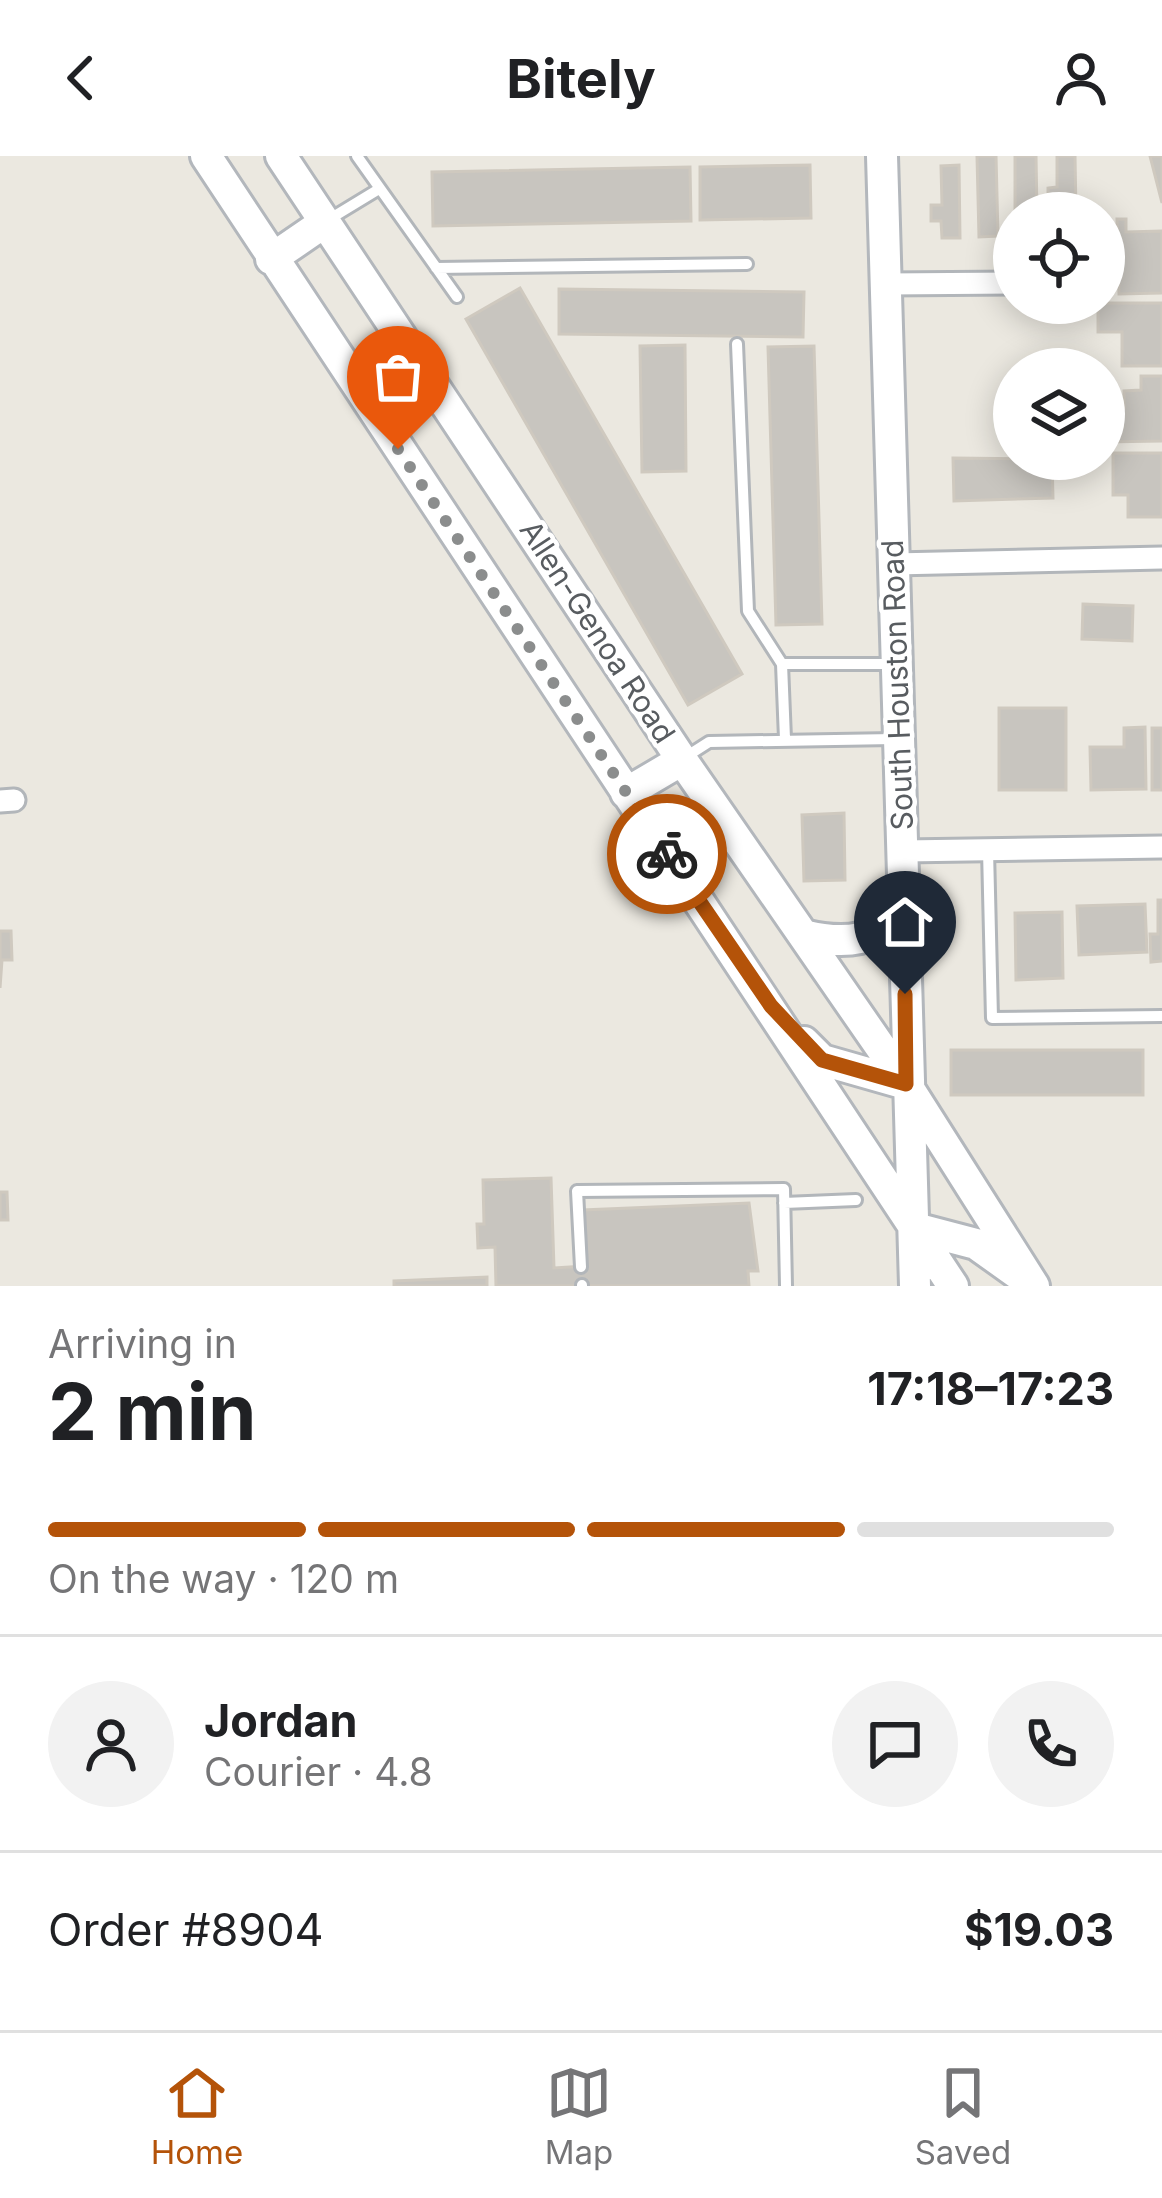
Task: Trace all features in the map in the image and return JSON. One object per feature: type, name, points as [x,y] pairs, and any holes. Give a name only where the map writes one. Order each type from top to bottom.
[{"type":"main road","points":[[206,156],[953,1286]]},
{"type":"main road","name":"Allen-Genoa Road","points":[[281,156],[682,760],[906,1084],[1033,1286]]},
{"type":"main road","name":"South Houston Road","points":[[882,156],[904,851],[906,1084],[916,1286]]},
{"type":"main road","points":[[271,259],[326,222]]},
{"type":"main road","points":[[626,793],[682,760]]},
{"type":"main road","points":[[803,935],[840,944],[868,937],[890,926],[904,906]]},
{"type":"main road","points":[[771,1006],[822,1060],[906,1084]]},
{"type":"main road","points":[[915,1228],[976,1244],[1033,1286]]},
{"type":"street","points":[[887,284],[993,283]]},
{"type":"street","points":[[894,564],[1162,558]]},
{"type":"street","points":[[904,851],[1162,847]]},
{"type":"lane","points":[[357,156],[457,297]]},
{"type":"lane","points":[[326,222],[379,189]]},
{"type":"lane","points":[[436,268],[747,264]]},
{"type":"lane","points":[[737,344],[748,611],[782,664],[784,739]]},
{"type":"lane","points":[[782,664],[897,664]]},
{"type":"lane","points":[[682,760],[709,742],[900,739]]},
{"type":"lane","points":[[988,850],[992,1018],[1162,1016]]},
{"type":"lane","points":[[581,1267],[578,1192],[784,1189],[786,1286]]},
{"type":"lane","points":[[784,1203],[856,1200]]},
{"type":"building","points":[[977,156],[996,156],[993,236],[979,237]]},
{"type":"building","points":[[1015,156],[1036,156],[1037,192],[1015,192]]},
{"type":"building","points":[[1057,156],[1075,156],[1076,192],[1048,192],[1057,187]]},
{"type":"building","points":[[1150,156],[1162,156],[1162,203]]},
{"type":"building","points":[[810,165],[811,218],[700,220],[700,167]]},
{"type":"building","points":[[959,165],[960,238],[942,238],[941,221],[931,221],[931,205],[942,205],[941,166]]},
{"type":"building","points":[[690,167],[691,221],[433,226],[432,172]]},
{"type":"building","points":[[1125,219],[1126,232],[1162,231],[1162,293],[1125,294]]},
{"type":"building","points":[[520,288],[742,674],[688,705],[466,319]]},
{"type":"building","points":[[559,289],[804,292],[803,337],[559,334]]},
{"type":"building","points":[[1125,303],[1162,303],[1162,366],[1125,366],[1122,332],[1098,332],[1098,324],[1125,324]]},
{"type":"building","points":[[685,345],[686,471],[642,472],[640,346]]},
{"type":"building","points":[[814,346],[822,624],[776,625],[768,347]]},
{"type":"building","points":[[1141,376],[1162,376],[1162,441],[1125,442],[1125,391],[1141,390]]},
{"type":"building","points":[[1125,453],[1162,453],[1162,517],[1128,517],[1128,495],[1113,495],[1113,480],[1125,480]]},
{"type":"building","points":[[953,458],[993,458],[993,480],[1053,480],[1053,498],[954,501]]},
{"type":"building","points":[[1083,604],[1133,606],[1132,641],[1082,639]]},
{"type":"building","points":[[999,708],[1066,708],[1066,790],[999,790]]},
{"type":"building","points":[[1145,727],[1146,789],[1091,790],[1090,747],[1124,747],[1124,728]]},
{"type":"building","points":[[1152,728],[1162,728],[1162,790],[1152,790]]},
{"type":"building","points":[[844,813],[845,880],[804,881],[802,815]]},
{"type":"building","points":[[1158,900],[1162,900],[1162,961],[1151,962],[1150,934],[1158,934]]},
{"type":"building","points":[[1145,904],[1147,952],[1079,955],[1077,906]]},
{"type":"building","points":[[1062,912],[1063,978],[1016,980],[1015,913]]},
{"type":"building","points":[[0,931],[11,931],[12,960],[2,960],[0,988]]},
{"type":"building","points":[[951,1050],[1143,1050],[1143,1095],[951,1095]]},
{"type":"building","points":[[551,1178],[554,1268],[585,1266],[583,1210],[749,1203],[758,1271],[748,1271],[749,1286],[496,1286],[495,1247],[478,1248],[477,1224],[484,1224],[483,1180]]},
{"type":"building","points":[[0,1192],[7,1192],[8,1220],[0,1220]]},
{"type":"building","points":[[487,1277],[487,1286],[394,1286],[394,1281]]},
{"type":"way so far","points":[[398,449],[667,854]]},
{"type":"route","points":[[667,854],[771,1006],[822,1060],[906,1084],[905,994]]}]
